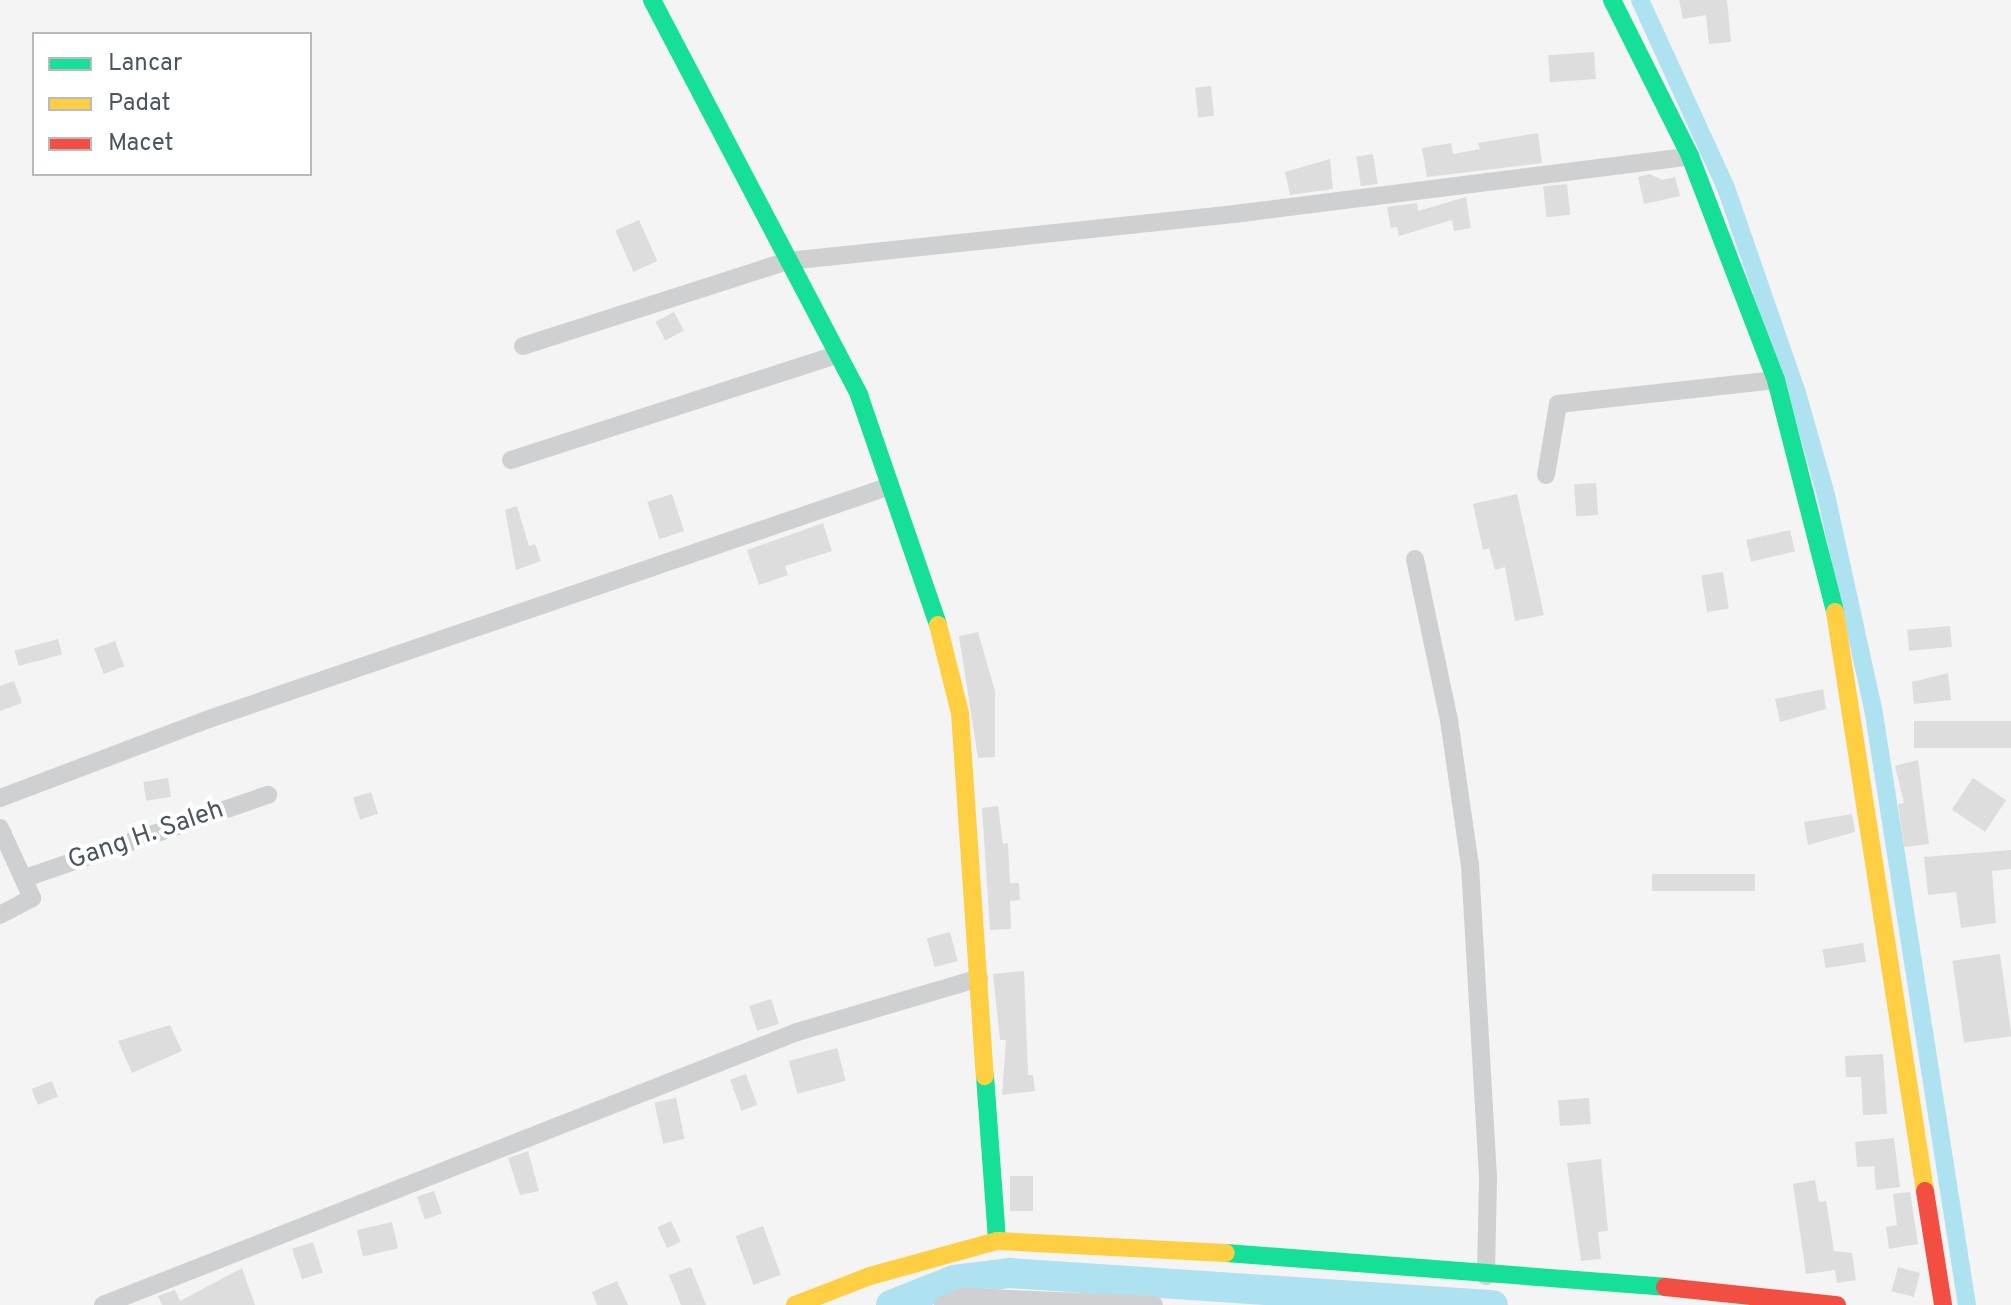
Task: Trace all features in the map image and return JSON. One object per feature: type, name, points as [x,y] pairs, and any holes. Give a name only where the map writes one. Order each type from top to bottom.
[{"type":"street","points":[[652,0],[859,395],[958,691],[997,1241]]},
{"type":"street","points":[[1612,0],[1690,156],[1776,380],[1838,624],[1943,1305]]},
{"type":"street","points":[[523,346],[788,261],[1234,214],[1690,156]]},
{"type":"street","points":[[511,460],[837,355]]},
{"type":"street","points":[[1546,475],[1558,404],[1776,380]]},
{"type":"street","points":[[0,798],[209,719],[890,486]]},
{"type":"street","points":[[1415,559],[1449,720],[1470,865],[1488,1178],[1486,1276]]},
{"type":"street","name":"Gang H. Saleh","points":[[25,878],[268,795]]},
{"type":"street","points":[[0,828],[32,898],[0,915]]},
{"type":"street","points":[[103,1305],[797,1032],[979,978]]},
{"type":"street","points":[[795,1305],[870,1276],[997,1241],[1221,1253],[1486,1276],[1724,1289],[1837,1305]]},
{"type":"street","points":[[943,1305],[964,1297],[1154,1305]]},
{"type":"building","points":[[1679,0],[1727,0],[1731,42],[1709,44],[1706,15],[1683,19]]},
{"type":"building","points":[[1594,52],[1596,79],[1550,82],[1548,55]]},
{"type":"building","points":[[1211,86],[1214,116],[1198,118],[1195,88]]},
{"type":"building","points":[[1538,133],[1542,163],[1427,177],[1422,148],[1451,143],[1453,154],[1480,149],[1478,143]]},
{"type":"building","points":[[1373,154],[1378,184],[1361,186],[1356,157]]},
{"type":"building","points":[[1330,159],[1333,189],[1290,195],[1285,172]]},
{"type":"building","points":[[1650,174],[1662,180],[1675,177],[1680,196],[1644,204],[1638,177]]},
{"type":"building","points":[[1567,184],[1570,215],[1546,217],[1543,187]]},
{"type":"building","points":[[1466,197],[1471,228],[1454,231],[1452,220],[1399,236],[1397,227],[1391,228],[1387,207],[1417,203],[1418,211]]},
{"type":"building","points":[[639,220],[657,261],[634,272],[615,231]]},
{"type":"building","points":[[674,312],[684,331],[665,340],[655,322]]},
{"type":"building","points":[[1596,483],[1598,515],[1576,516],[1574,485]]},
{"type":"building","points":[[672,494],[684,531],[659,539],[647,502]]},
{"type":"building","points":[[1517,494],[1544,615],[1515,621],[1505,567],[1495,570],[1489,548],[1483,550],[1473,504]]},
{"type":"building","points":[[517,506],[529,546],[535,544],[541,561],[516,570],[505,510]]},
{"type":"building","points":[[823,523],[832,551],[785,566],[788,575],[759,585],[747,550]]},
{"type":"building","points":[[1790,530],[1795,551],[1751,562],[1746,540]]},
{"type":"building","points":[[1723,572],[1729,609],[1707,612],[1701,575]]},
{"type":"building","points":[[1950,626],[1952,647],[1909,651],[1907,630]]},
{"type":"building","points":[[978,632],[995,691],[995,757],[978,758],[959,636]]},
{"type":"building","points":[[58,639],[62,654],[19,666],[15,651]]},
{"type":"building","points":[[115,641],[124,666],[104,674],[94,649]]},
{"type":"building","points":[[1948,673],[1951,700],[1914,704],[1912,682]]},
{"type":"building","points":[[14,681],[22,703],[0,711],[0,686]]},
{"type":"building","points":[[1823,689],[1826,709],[1780,722],[1775,699]]},
{"type":"building","points":[[1914,721],[2011,721],[2011,748],[1914,748]]},
{"type":"building","points":[[1918,760],[1929,844],[1904,847],[1898,804],[1904,803],[1895,766]]},
{"type":"building","points":[[168,778],[171,797],[146,801],[143,782]]},
{"type":"building","points":[[1973,778],[2006,800],[1985,832],[1952,810]]},
{"type":"building","points":[[371,792],[378,814],[360,820],[353,798]]},
{"type":"building","points":[[998,806],[1003,844],[1008,843],[1010,883],[1019,883],[1020,900],[1010,901],[1011,929],[990,930],[982,808]]},
{"type":"building","points":[[1852,814],[1855,832],[1808,845],[1804,822]]},
{"type":"building","points":[[2011,850],[2011,869],[1992,871],[1996,923],[1961,928],[1956,892],[1928,895],[1924,857]]},
{"type":"building","points":[[1652,874],[1755,874],[1755,891],[1652,891]]},
{"type":"building","points":[[950,932],[958,961],[935,967],[927,938]]},
{"type":"building","points":[[1863,943],[1866,962],[1825,968],[1823,949]]},
{"type":"building","points":[[2000,954],[2011,1036],[1964,1043],[1952,961]]},
{"type":"building","points":[[1024,971],[1028,1075],[1033,1075],[1035,1091],[1002,1095],[1006,1040],[1000,1040],[993,974]]},
{"type":"building","points":[[771,999],[779,1024],[757,1031],[749,1006]]},
{"type":"building","points":[[170,1025],[182,1051],[132,1073],[118,1041]]},
{"type":"building","points":[[837,1048],[846,1081],[798,1094],[789,1061]]},
{"type":"building","points":[[1883,1054],[1887,1114],[1863,1115],[1861,1077],[1846,1077],[1845,1056]]},
{"type":"building","points":[[746,1074],[757,1105],[741,1111],[730,1080]]},
{"type":"building","points":[[52,1081],[58,1097],[38,1105],[31,1089]]},
{"type":"building","points":[[676,1098],[685,1139],[663,1144],[654,1103]]},
{"type":"building","points":[[1589,1098],[1591,1124],[1560,1126],[1558,1100]]},
{"type":"building","points":[[1894,1138],[1900,1187],[1876,1190],[1874,1166],[1857,1167],[1855,1142]]},
{"type":"building","points":[[528,1151],[539,1191],[520,1195],[508,1158]]},
{"type":"building","points":[[1601,1159],[1608,1231],[1598,1232],[1601,1259],[1581,1261],[1567,1163]]},
{"type":"building","points":[[1010,1176],[1033,1176],[1033,1211],[1010,1211]]},
{"type":"building","points":[[1815,1180],[1819,1202],[1826,1201],[1834,1251],[1852,1253],[1856,1280],[1837,1283],[1835,1270],[1806,1274],[1793,1184]]},
{"type":"building","points":[[434,1191],[442,1214],[425,1220],[417,1197]]},
{"type":"building","points":[[1910,1192],[1918,1244],[1889,1249],[1886,1227],[1897,1225],[1893,1194]]},
{"type":"building","points":[[671,1221],[681,1242],[667,1248],[657,1227]]},
{"type":"building","points":[[392,1222],[398,1248],[363,1256],[357,1230]]},
{"type":"building","points":[[763,1226],[781,1275],[754,1285],[736,1236]]},
{"type":"building","points":[[313,1242],[323,1272],[302,1279],[292,1249]]},
{"type":"building","points":[[691,1267],[706,1305],[681,1305],[669,1275]]},
{"type":"building","points":[[1898,1267],[1920,1273],[1914,1297],[1892,1291]]},
{"type":"building","points":[[242,1268],[255,1305],[162,1305],[158,1296],[175,1290],[180,1301]]},
{"type":"building","points":[[617,1281],[628,1305],[597,1305],[592,1292]]},
{"type":"waterway","points":[[1640,0],[1726,188],[1797,393],[1826,495],[1874,714],[1967,1305]]},
{"type":"waterway","points":[[891,1305],[954,1280],[1009,1273],[1493,1305]]},
{"type":"traffic: fast","points":[[652,0],[859,395],[938,625]]},
{"type":"traffic: fast","points":[[1612,0],[1690,156],[1776,380],[1835,612]]},
{"type":"traffic: fast","points":[[985,1076],[997,1241]]},
{"type":"traffic: fast","points":[[1226,1253],[1665,1287]]},
{"type":"traffic: slow","points":[[1835,612],[1925,1191]]},
{"type":"traffic: slow","points":[[938,625],[960,713],[985,1076]]},
{"type":"traffic: slow","points":[[795,1305],[870,1276],[997,1241],[1226,1253]]},
{"type":"traffic: jam","points":[[1925,1191],[1943,1305]]},
{"type":"traffic: jam","points":[[1665,1287],[1837,1305]]}]
